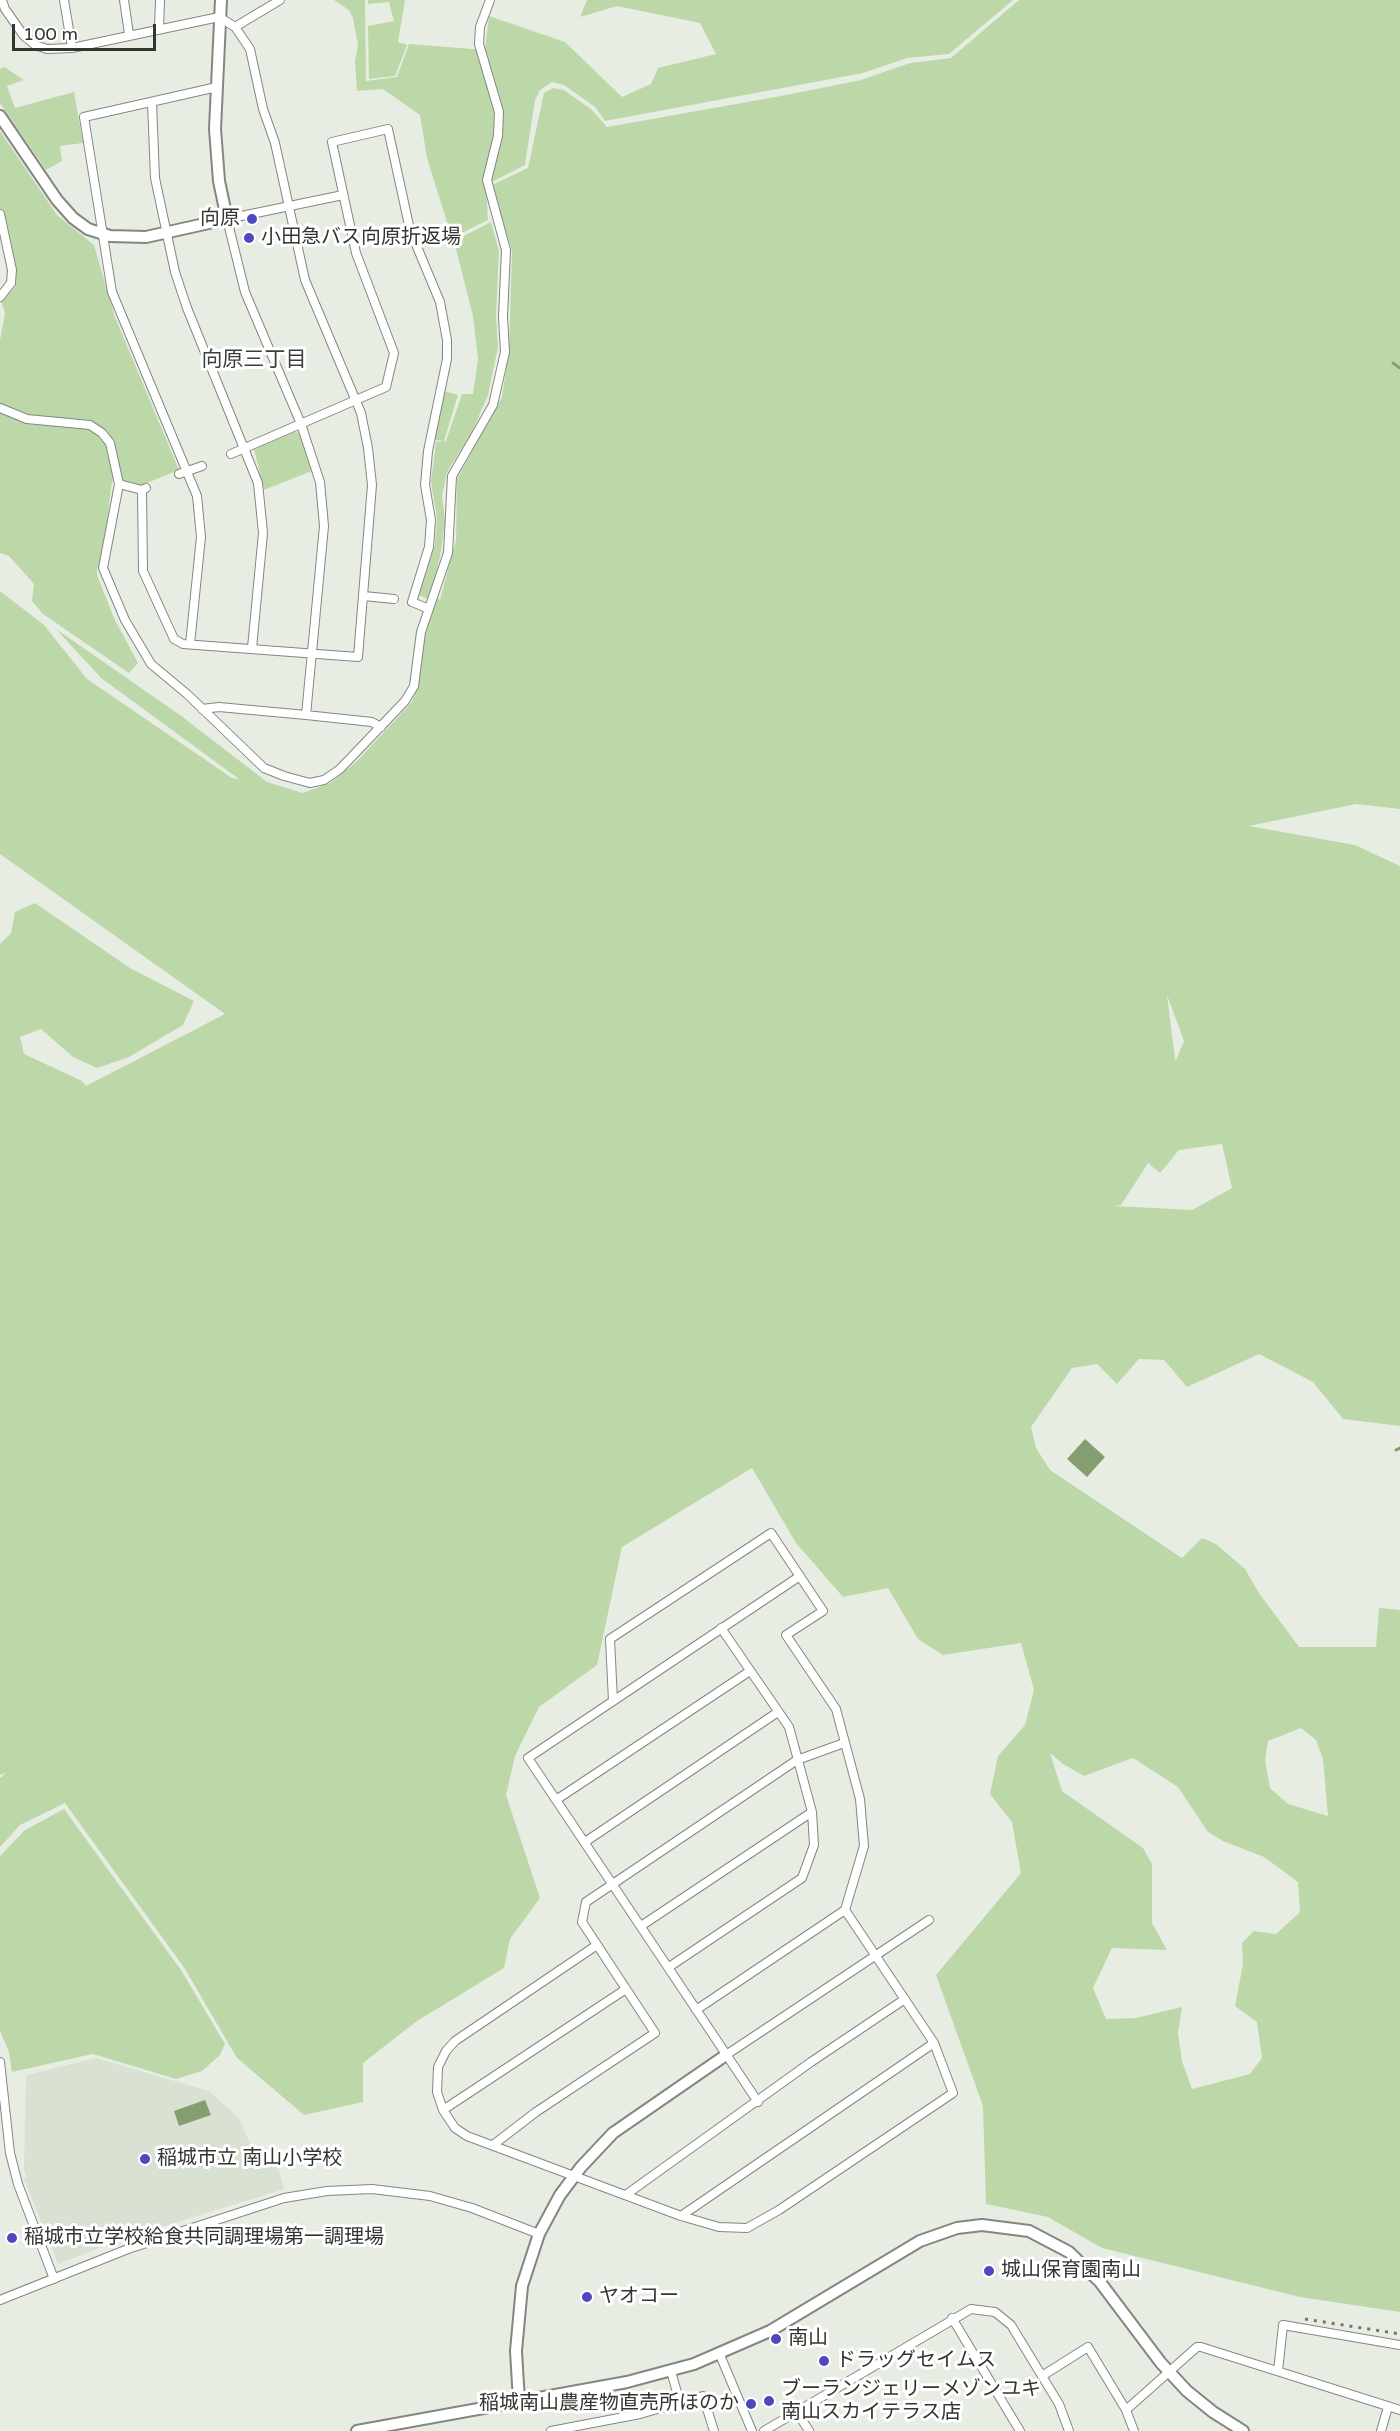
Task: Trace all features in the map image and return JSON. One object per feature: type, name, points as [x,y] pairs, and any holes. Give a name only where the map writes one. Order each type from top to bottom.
[{"type":"street","points":[[2,0],[5,9],[24,36],[35,45],[47,49],[72,48],[219,16],[235,27],[250,49],[305,280],[355,401],[368,448],[372,485],[358,657],[190,644],[174,639],[143,571],[144,489],[119,484]]},
{"type":"street","points":[[64,0],[72,48]]},
{"type":"street","points":[[124,0],[129,34]]},
{"type":"street","points":[[159,28],[160,0]]},
{"type":"street","points":[[221,0],[216,158],[227,219],[245,292],[301,424],[320,482],[324,526],[306,715]]},
{"type":"street","points":[[235,27],[280,0]]},
{"type":"street","points":[[0,408],[27,419],[80,422],[102,433],[110,443],[119,484],[103,568],[125,620],[151,664],[264,768],[310,783],[324,780],[340,770],[405,701],[414,686],[421,632],[448,553],[452,476],[493,405],[505,351],[503,317],[506,250],[487,180],[498,136],[499,112],[479,44],[481,20],[490,0]]},
{"type":"street","points":[[190,644],[201,537],[197,496],[189,471],[112,292],[84,117],[217,87]]},
{"type":"street","points":[[152,102],[155,178],[187,308],[258,483],[263,513],[252,648]]},
{"type":"street","points":[[0,116],[67,212],[88,229],[103,234],[127,238],[167,232],[343,195]]},
{"type":"street","points":[[231,454],[386,387],[394,353],[357,254],[332,142],[388,129],[410,230],[440,302],[447,340],[447,359],[428,451],[425,485],[431,520],[429,547],[412,602],[429,609]]},
{"type":"street","points":[[0,214],[12,270],[11,283],[0,297]]},
{"type":"street","points":[[179,474],[202,466]]},
{"type":"street","points":[[364,596],[394,599]]},
{"type":"street","points":[[202,709],[219,707],[306,715],[372,722],[381,727]]},
{"type":"street","points":[[613,1701],[610,1639],[771,1533],[823,1611],[786,1635],[836,1709],[860,1799],[864,1846],[845,1910],[696,2010]]},
{"type":"street","points":[[758,2102],[528,1758],[800,1576]]},
{"type":"street","points":[[669,1967],[802,1878],[814,1845],[812,1812],[789,1727],[721,1628]]},
{"type":"street","points":[[556,1800],[750,1671]]},
{"type":"street","points":[[585,1842],[778,1712]]},
{"type":"street","points":[[493,2145],[537,2112],[655,2033],[582,1922],[586,1902],[797,1760],[844,1743]]},
{"type":"street","points":[[641,1926],[812,1812]]},
{"type":"street","points":[[597,1945],[455,2041],[438,2067],[437,2092],[443,2110],[455,2128],[467,2136],[681,2216],[732,2229],[760,2223],[953,2093],[934,2043],[845,1910]]},
{"type":"street","points":[[519,2401],[516,2351],[519,2304],[539,2234],[560,2195],[574,2175],[613,2133],[929,1920]]},
{"type":"street","points":[[443,2110],[626,1989]]},
{"type":"street","points":[[627,2194],[811,2062],[905,1999]]},
{"type":"street","points":[[681,2216],[934,2043]]},
{"type":"street","points":[[0,2062],[10,2152],[18,2184],[54,2278]]},
{"type":"street","points":[[0,2300],[128,2249],[191,2228],[284,2198],[327,2191],[372,2189],[430,2196],[472,2208],[539,2234]]},
{"type":"street","points":[[357,2431],[410,2426],[519,2401],[671,2372],[720,2355],[770,2331],[920,2241],[957,2228],[982,2225],[1029,2231],[1069,2252],[1100,2282],[1169,2372],[1195,2398],[1243,2431]]},
{"type":"street","points":[[764,2431],[952,2318],[972,2309],[995,2312],[1011,2325],[1059,2404],[1069,2431]]},
{"type":"street","points":[[952,2318],[1020,2431]]},
{"type":"street","points":[[1278,2371],[1283,2325],[1400,2345]]},
{"type":"street","points":[[1042,2376],[1088,2347],[1126,2410],[1134,2431]]},
{"type":"street","points":[[1126,2410],[1197,2347],[1400,2410]]},
{"type":"street","points":[[720,2355],[752,2431]]},
{"type":"street","points":[[671,2372],[680,2403]]},
{"type":"street","points":[[551,2431],[640,2414],[705,2397],[714,2431]]},
{"type":"street","points":[[1380,2431],[1389,2407]]},
{"type":"street","points":[[797,2412],[809,2431]]},
{"type":"shaded area","points":[[334,0],[365,0],[366,81],[397,77],[409,44],[485,50],[489,16],[565,42],[622,97],[651,84],[658,68],[716,54],[700,23],[617,6],[580,17],[587,0],[1013,0],[949,54],[907,58],[863,73],[605,121],[595,107],[564,85],[552,82],[540,90],[535,100],[525,165],[486,185],[488,220],[452,238],[427,158],[420,115],[383,89],[357,91],[355,61],[358,45],[353,18],[349,10]]},
{"type":"shaded area","points":[[368,0],[405,0],[398,42],[407,45],[395,76],[369,79],[368,26],[394,21],[389,2],[368,4]]},
{"type":"shaded area","points":[[1019,0],[1400,0],[1400,809],[1356,804],[1249,826],[1355,845],[1400,866],[1400,1426],[1343,1419],[1313,1382],[1259,1354],[1187,1387],[1164,1360],[1139,1359],[1117,1384],[1097,1364],[1072,1368],[1031,1427],[1036,1448],[1050,1470],[1182,1558],[1202,1538],[1216,1544],[1245,1569],[1259,1593],[1299,1647],[1376,1647],[1379,1608],[1400,1610],[1400,2312],[1300,2297],[1102,2248],[1048,2217],[986,2204],[983,2106],[936,1975],[1021,1873],[1012,1822],[990,1794],[998,1756],[1025,1725],[1034,1690],[1021,1643],[943,1655],[918,1639],[888,1588],[843,1597],[796,1543],[752,1468],[622,1547],[597,1665],[539,1707],[515,1756],[506,1795],[540,1898],[510,1939],[504,1968],[417,2021],[363,2063],[363,2102],[304,2115],[237,2058],[185,1969],[65,1803],[20,1825],[0,1847],[0,1778],[6,1773],[0,1775],[0,944],[11,933],[15,912],[35,903],[130,968],[194,1001],[183,1025],[129,1057],[97,1068],[73,1057],[41,1029],[20,1037],[24,1054],[82,1081],[86,1086],[225,1014],[0,854],[0,591],[44,625],[87,679],[232,778],[239,779],[101,678],[56,629],[180,715],[267,782],[303,793],[330,783],[356,762],[412,702],[418,686],[425,635],[434,602],[419,595],[435,545],[437,518],[431,482],[436,442],[446,441],[462,394],[473,394],[478,359],[473,316],[454,241],[491,222],[499,251],[496,317],[498,347],[488,395],[472,432],[447,472],[442,496],[445,521],[432,593],[440,600],[456,540],[457,479],[502,397],[509,350],[512,251],[492,185],[528,168],[544,93],[553,88],[564,90],[592,110],[607,127],[861,80],[910,63],[951,58]],"holes":[[[1167,995],[1184,1041],[1175,1059]],[[1222,1144],[1232,1188],[1192,1210],[1115,1206],[1121,1205],[1148,1163],[1160,1173],[1179,1150]],[[1301,1728],[1316,1740],[1323,1759],[1328,1816],[1288,1804],[1270,1788],[1265,1760],[1268,1741]],[[1050,1753],[1063,1764],[1084,1776],[1133,1758],[1178,1787],[1208,1832],[1223,1841],[1264,1857],[1298,1882],[1300,1912],[1276,1934],[1254,1931],[1242,1943],[1243,1964],[1235,2006],[1257,2022],[1262,2058],[1250,2074],[1192,2089],[1182,2061],[1178,2033],[1182,2007],[1136,2018],[1106,2019],[1093,1988],[1112,1948],[1167,1950],[1152,1923],[1152,1864],[1143,1848],[1062,1791]]]},
{"type":"shaded area","points":[[4,67],[24,80],[7,86],[15,108],[74,92],[83,143],[60,146],[62,161],[46,170],[0,103],[0,69]]},
{"type":"shaded area","points":[[0,131],[57,215],[94,245],[115,317],[179,470],[142,485],[113,478],[103,553],[97,575],[114,618],[138,663],[129,673],[43,614],[32,601],[34,584],[9,556],[0,553],[0,340],[5,313],[1,302],[15,287],[17,272],[7,222],[0,208]]},
{"type":"shaded area","points":[[444,391],[458,395],[444,441],[435,440]]},
{"type":"shaded area","points":[[295,432],[299,433],[312,471],[264,490],[254,449]]},
{"type":"shaded area","points":[[1085,1439],[1105,1457],[1087,1477],[1067,1459]]},
{"type":"shaded area","points":[[64,1809],[181,1970],[225,2044],[220,2055],[202,2071],[176,2079],[93,2054],[12,2072],[9,2052],[0,2031],[0,1856],[25,1830]]},
{"type":"shaded area","name":"稲城市立 南山小学校","points":[[96,2058],[209,2091],[239,2118],[253,2151],[278,2167],[284,2189],[123,2239],[58,2264],[24,2179],[27,2178],[24,2169],[26,2075]]},
{"type":"shaded area","points":[[205,2100],[211,2115],[179,2126],[174,2111]]},
{"type":"waterway","points":[[1393,363],[1400,368]]},
{"type":"waterway","points":[[1396,1450],[1400,1448]]},
{"type":"railway","points":[[1305,2319],[1400,2334]]},
{"type":"place","name":"向原","points":[[252,219]]},
{"type":"place","name":"小田急バス向原折返場","points":[[249,238]]},
{"type":"place","name":"稲城市立 南山小学校","points":[[145,2159]]},
{"type":"place","name":"稲城市立学校給食共同調理場第一調理場","points":[[12,2238]]},
{"type":"place","name":"城山保育園南山","points":[[989,2271]]},
{"type":"place","name":"ヤオコー","points":[[587,2297]]},
{"type":"place","name":"南山","points":[[776,2339]]},
{"type":"place","name":"ドラッグセイムス","points":[[824,2361]]},
{"type":"place","name":"ブーランジェリーメゾンユキ 南山スカイテラス店","points":[[769,2401]]},
{"type":"place","name":"稲城南山農産物直売所ほのか","points":[[751,2404]]},
{"type":"district","name":"向原三丁目","points":[[254,360]]}]
